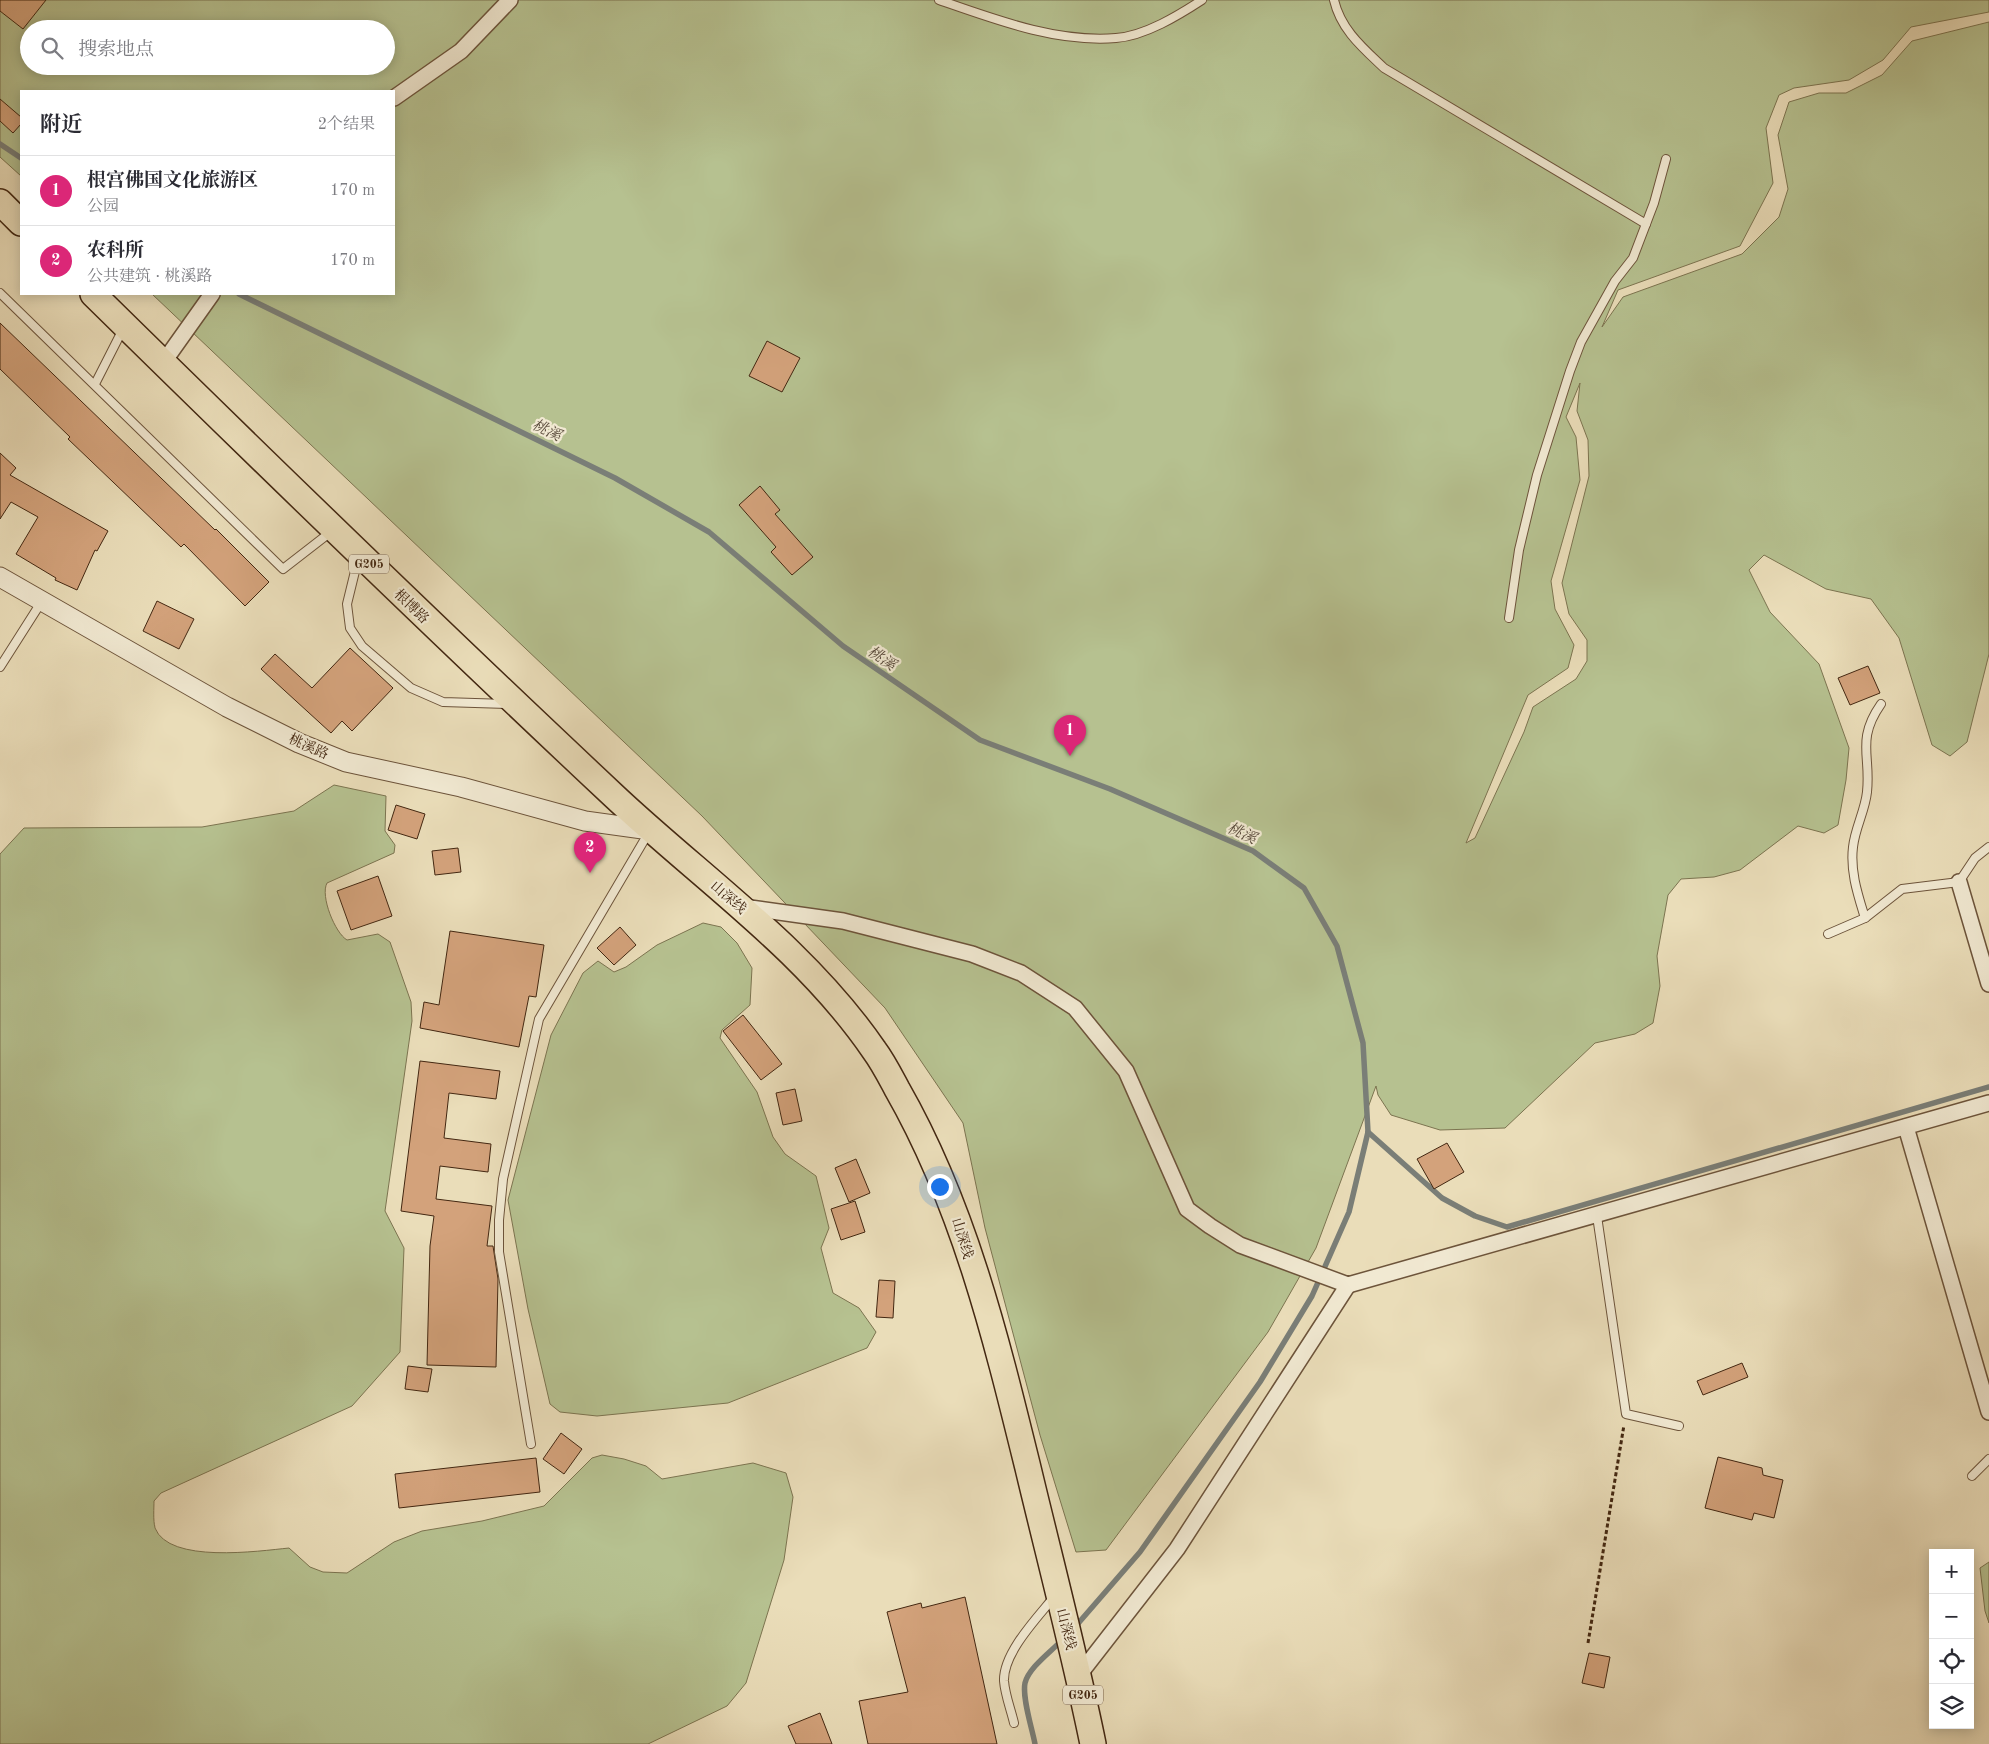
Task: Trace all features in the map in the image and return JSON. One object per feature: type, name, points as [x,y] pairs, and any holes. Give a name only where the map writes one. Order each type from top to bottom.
[{"type":"highway","points":[[0,202],[20,222]]},
{"type":"highway","name":"根博路","points":[[94,295],[333,530],[650,830]]},
{"type":"highway","name":"山深线","points":[[650,830],[742,907],[824,989],[874,1050],[914,1118],[951,1199],[999,1352],[1072,1647],[1093,1744]]},
{"type":"street","points":[[395,97],[461,51],[510,0]]},
{"type":"street","points":[[163,363],[211,295]]},
{"type":"street","name":"桃溪路","points":[[0,577],[227,707],[299,742],[346,762],[461,787],[585,822],[650,830]]},
{"type":"street","points":[[1959,882],[1989,984]]},
{"type":"street","points":[[742,907],[843,922],[972,954],[1021,973],[1075,1008],[1126,1071],[1187,1209],[1240,1245],[1348,1285],[1597,1216],[1989,1103]]},
{"type":"street","points":[[1906,1128],[1989,1412]]},
{"type":"street","points":[[1078,1675],[1177,1549],[1348,1285]]},
{"type":"lane","points":[[939,0],[1023,28],[1080,37],[1117,38],[1168,22],[1202,0]]},
{"type":"lane","points":[[1334,0],[1337,13],[1353,39],[1384,68],[1646,224]]},
{"type":"lane","points":[[1509,618],[1519,550],[1537,475],[1570,371],[1581,342],[1610,288],[1633,258],[1646,224],[1666,159]]},
{"type":"lane","points":[[1,297],[95,384],[283,569],[333,530]]},
{"type":"lane","points":[[95,384],[125,325]]},
{"type":"lane","points":[[359,554],[347,604],[350,628],[362,646],[411,688],[443,702],[516,704]]},
{"type":"lane","points":[[0,667],[42,601]]},
{"type":"lane","points":[[1865,918],[1852,872],[1852,847],[1867,791],[1865,743],[1871,719],[1881,704]]},
{"type":"lane","points":[[531,1444],[499,1252],[499,1220],[503,1179],[539,1019],[650,830]]},
{"type":"lane","points":[[1828,934],[1865,918],[1902,889],[1959,882],[1975,858],[1989,847]]},
{"type":"lane","points":[[1597,1216],[1626,1414],[1679,1426]]},
{"type":"lane","points":[[1972,1476],[1989,1458]]},
{"type":"lane","points":[[1014,1723],[1004,1681],[1006,1669],[1026,1632],[1058,1592]]},
{"type":"path","points":[[1588,1643],[1626,1414]]},
{"type":"green space","points":[[0,0],[1989,0],[1989,12],[1911,27],[1883,60],[1849,80],[1794,88],[1779,95],[1766,128],[1773,183],[1740,246],[1618,290],[1602,327],[1623,297],[1742,254],[1779,217],[1788,189],[1778,135],[1789,102],[1819,93],[1846,93],[1882,75],[1912,41],[1989,22],[1989,654],[1967,742],[1950,756],[1932,745],[1899,638],[1871,599],[1826,589],[1764,555],[1749,570],[1770,612],[1819,664],[1849,748],[1846,780],[1838,825],[1824,833],[1798,826],[1740,870],[1714,877],[1681,879],[1668,895],[1657,956],[1660,986],[1653,1023],[1635,1034],[1595,1043],[1505,1128],[1440,1130],[1391,1115],[1378,1095],[1376,1086],[1316,1248],[1268,1332],[1106,1550],[1076,1552],[1040,1435],[985,1228],[963,1123],[885,1008],[702,816],[153,295],[395,295],[395,90],[20,90],[20,175],[0,157]],"holes":[[[1580,383],[1577,411],[1588,440],[1589,476],[1562,583],[1569,614],[1587,640],[1587,661],[1576,679],[1533,707],[1524,732],[1475,838],[1466,843],[1528,695],[1568,668],[1574,645],[1555,609],[1551,581],[1580,480],[1576,437],[1566,417]]]},
{"type":"green space","points":[[334,785],[386,796],[385,831],[395,845],[394,853],[327,883],[325,896],[330,914],[338,930],[347,940],[378,934],[390,942],[411,1002],[412,1021],[385,1211],[404,1248],[400,1352],[352,1406],[161,1493],[154,1501],[155,1528],[164,1539],[178,1547],[216,1553],[289,1548],[310,1567],[323,1572],[347,1573],[394,1542],[422,1531],[482,1521],[544,1506],[592,1458],[602,1455],[646,1466],[662,1479],[753,1463],[786,1473],[793,1497],[784,1560],[746,1683],[727,1706],[648,1744],[0,1744],[0,854],[24,828],[202,827],[294,811]]},
{"type":"green space","points":[[703,923],[721,927],[737,943],[752,968],[750,1005],[722,1030],[720,1038],[757,1092],[773,1137],[785,1154],[816,1176],[829,1228],[821,1248],[833,1293],[859,1308],[876,1332],[867,1348],[728,1403],[597,1416],[560,1412],[550,1404],[528,1309],[508,1200],[551,1035],[583,973],[598,961],[614,972],[626,967],[657,945]]},
{"type":"green space","points":[[1989,1562],[1989,1623],[1985,1611],[1980,1568]]},
{"type":"building","points":[[0,0],[46,0],[30,20],[20,20],[20,27],[0,11]]},
{"type":"building","points":[[0,99],[20,116],[20,125],[13,133],[0,121]]},
{"type":"building","points":[[0,323],[269,582],[245,606],[184,544],[181,547],[68,439],[70,437],[0,369]]},
{"type":"building","points":[[767,341],[800,358],[782,392],[749,376]]},
{"type":"building","points":[[0,453],[16,468],[10,475],[108,531],[97,551],[95,550],[77,590],[55,580],[56,578],[16,554],[38,517],[11,502],[0,519]]},
{"type":"building","points":[[760,486],[780,510],[775,514],[813,557],[792,575],[771,552],[776,547],[739,505]]},
{"type":"building","points":[[157,601],[194,619],[179,649],[143,631]]},
{"type":"building","points":[[350,648],[393,688],[352,731],[342,721],[331,733],[261,669],[275,654],[312,688]]},
{"type":"building","points":[[1868,666],[1880,693],[1850,705],[1838,678]]},
{"type":"building","points":[[396,805],[425,814],[417,839],[388,830]]},
{"type":"building","points":[[458,848],[461,872],[435,875],[432,851]]},
{"type":"building","points":[[378,876],[392,916],[351,930],[337,891]]},
{"type":"building","points":[[620,927],[636,945],[614,965],[597,948]]},
{"type":"building","points":[[450,931],[544,945],[536,997],[529,996],[519,1047],[420,1028],[424,1002],[439,1005]]},
{"type":"building","points":[[743,1015],[782,1064],[761,1080],[723,1031]]},
{"type":"building","points":[[420,1061],[500,1071],[496,1099],[449,1093],[444,1138],[491,1144],[488,1172],[440,1166],[436,1199],[492,1206],[487,1246],[493,1246],[498,1279],[496,1367],[427,1365],[430,1246],[434,1216],[401,1211]]},
{"type":"building","points":[[795,1089],[802,1121],[783,1125],[776,1093]]},
{"type":"building","points":[[1447,1143],[1464,1172],[1434,1189],[1417,1159]]},
{"type":"building","points":[[856,1159],[870,1193],[849,1202],[835,1168]]},
{"type":"building","points":[[855,1201],[865,1232],[841,1240],[831,1209]]},
{"type":"building","points":[[879,1280],[895,1281],[893,1318],[876,1317]]},
{"type":"building","points":[[1742,1363],[1748,1377],[1703,1395],[1697,1381]]},
{"type":"building","points":[[408,1366],[432,1369],[428,1392],[405,1389]]},
{"type":"building","points":[[561,1433],[582,1449],[564,1474],[543,1459]]},
{"type":"building","points":[[1718,1457],[1762,1468],[1763,1475],[1783,1480],[1774,1518],[1754,1513],[1752,1520],[1705,1508]]},
{"type":"building","points":[[536,1458],[540,1492],[399,1508],[395,1474]]},
{"type":"building","points":[[965,1597],[997,1744],[868,1744],[859,1701],[908,1692],[887,1612],[921,1603],[922,1608]]},
{"type":"building","points":[[1589,1653],[1610,1657],[1604,1688],[1582,1683]]},
{"type":"building","points":[[820,1713],[832,1744],[796,1744],[788,1726]]},
{"type":"waterway","name":"桃溪","points":[[0,144],[20,157]]},
{"type":"waterway","name":"桃溪","points":[[241,295],[615,478],[709,532],[843,646],[980,740],[1110,789],[1253,851],[1304,888],[1337,946],[1363,1043],[1368,1132],[1349,1212],[1312,1296],[1260,1382],[1140,1552],[1075,1627]]},
{"type":"waterway","points":[[1368,1132],[1442,1198],[1475,1216],[1507,1227],[1989,1087]]},
{"type":"waterway","points":[[1035,1744],[1026,1705],[1025,1683],[1036,1665],[1063,1639]]},
{"type":"place","name":"根宫佛国文化旅游区","points":[[1070,756]]},
{"type":"place","name":"农科所","points":[[590,873]]}]
